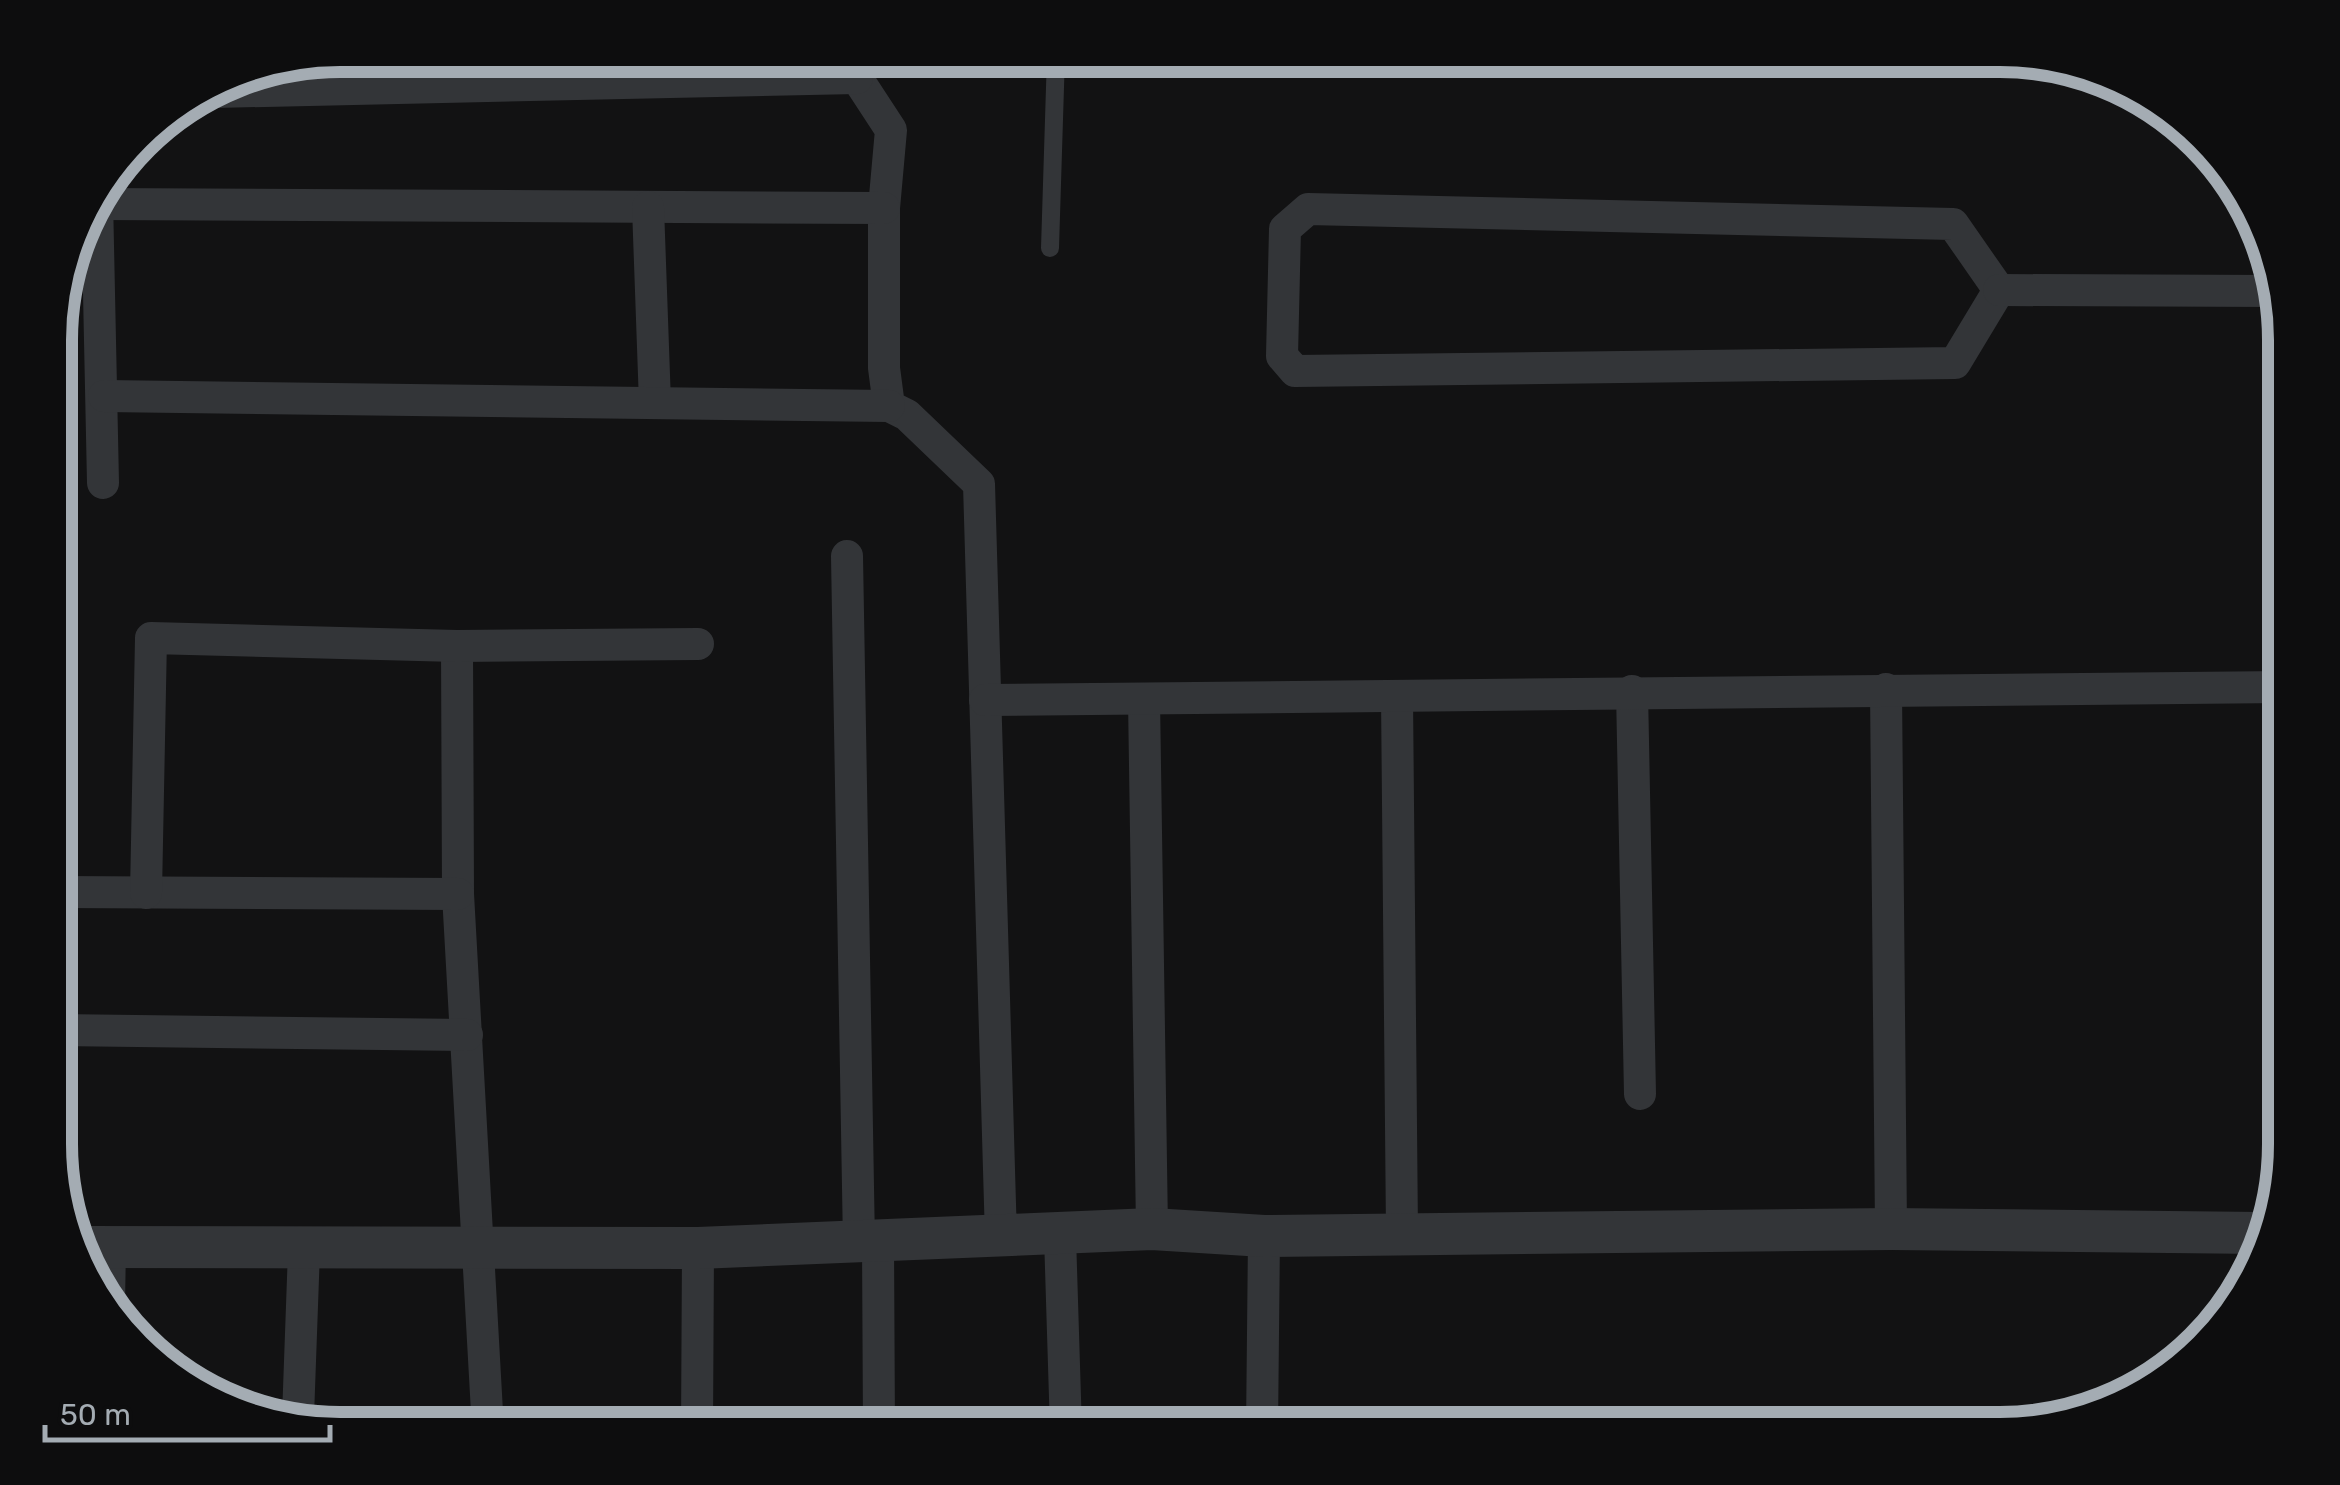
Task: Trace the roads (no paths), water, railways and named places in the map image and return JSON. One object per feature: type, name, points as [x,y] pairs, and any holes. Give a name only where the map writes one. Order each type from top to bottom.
[{"type":"street","points":[[245,91],[688,73]]},
{"type":"street","points":[[859,73],[890,130],[884,208],[884,368],[889,406]]},
{"type":"street","points":[[111,201],[884,208]]},
{"type":"street","points":[[648,208],[656,403]]},
{"type":"street","points":[[1308,209],[1953,224],[1999,290],[1955,363],[1295,371],[1282,356],[1285,228],[1308,209]]},
{"type":"street","points":[[98,227],[103,483]]},
{"type":"street","points":[[1999,290],[2262,291]]},
{"type":"street","points":[[104,396],[889,406],[907,415],[978,484],[1000,1238]]},
{"type":"street","points":[[847,556],[878,1412]]},
{"type":"street","points":[[146,893],[152,638],[457,646],[698,644]]},
{"type":"street","points":[[457,646],[458,894],[482,1248],[487,1412]]},
{"type":"street","points":[[986,700],[2267,687]]},
{"type":"street","points":[[1886,690],[1891,1229]]},
{"type":"street","points":[[1632,692],[1640,1094]]},
{"type":"street","points":[[1397,696],[1402,1233]]},
{"type":"street","points":[[1144,699],[1152,1229]]},
{"type":"street","points":[[72,892],[458,894]]},
{"type":"street","points":[[72,1030],[467,1035]]},
{"type":"street","points":[[95,1246],[304,1250],[698,1248],[1060,1236],[1152,1229],[1264,1236],[1891,1229],[2252,1233]]},
{"type":"street","points":[[1060,1236],[1065,1412]]},
{"type":"street","points":[[1262,1412],[1264,1236]]},
{"type":"street","points":[[697,1412],[698,1248]]},
{"type":"street","points":[[298,1409],[304,1250]]},
{"type":"lane","points":[[1050,248],[1055,73]]}]
